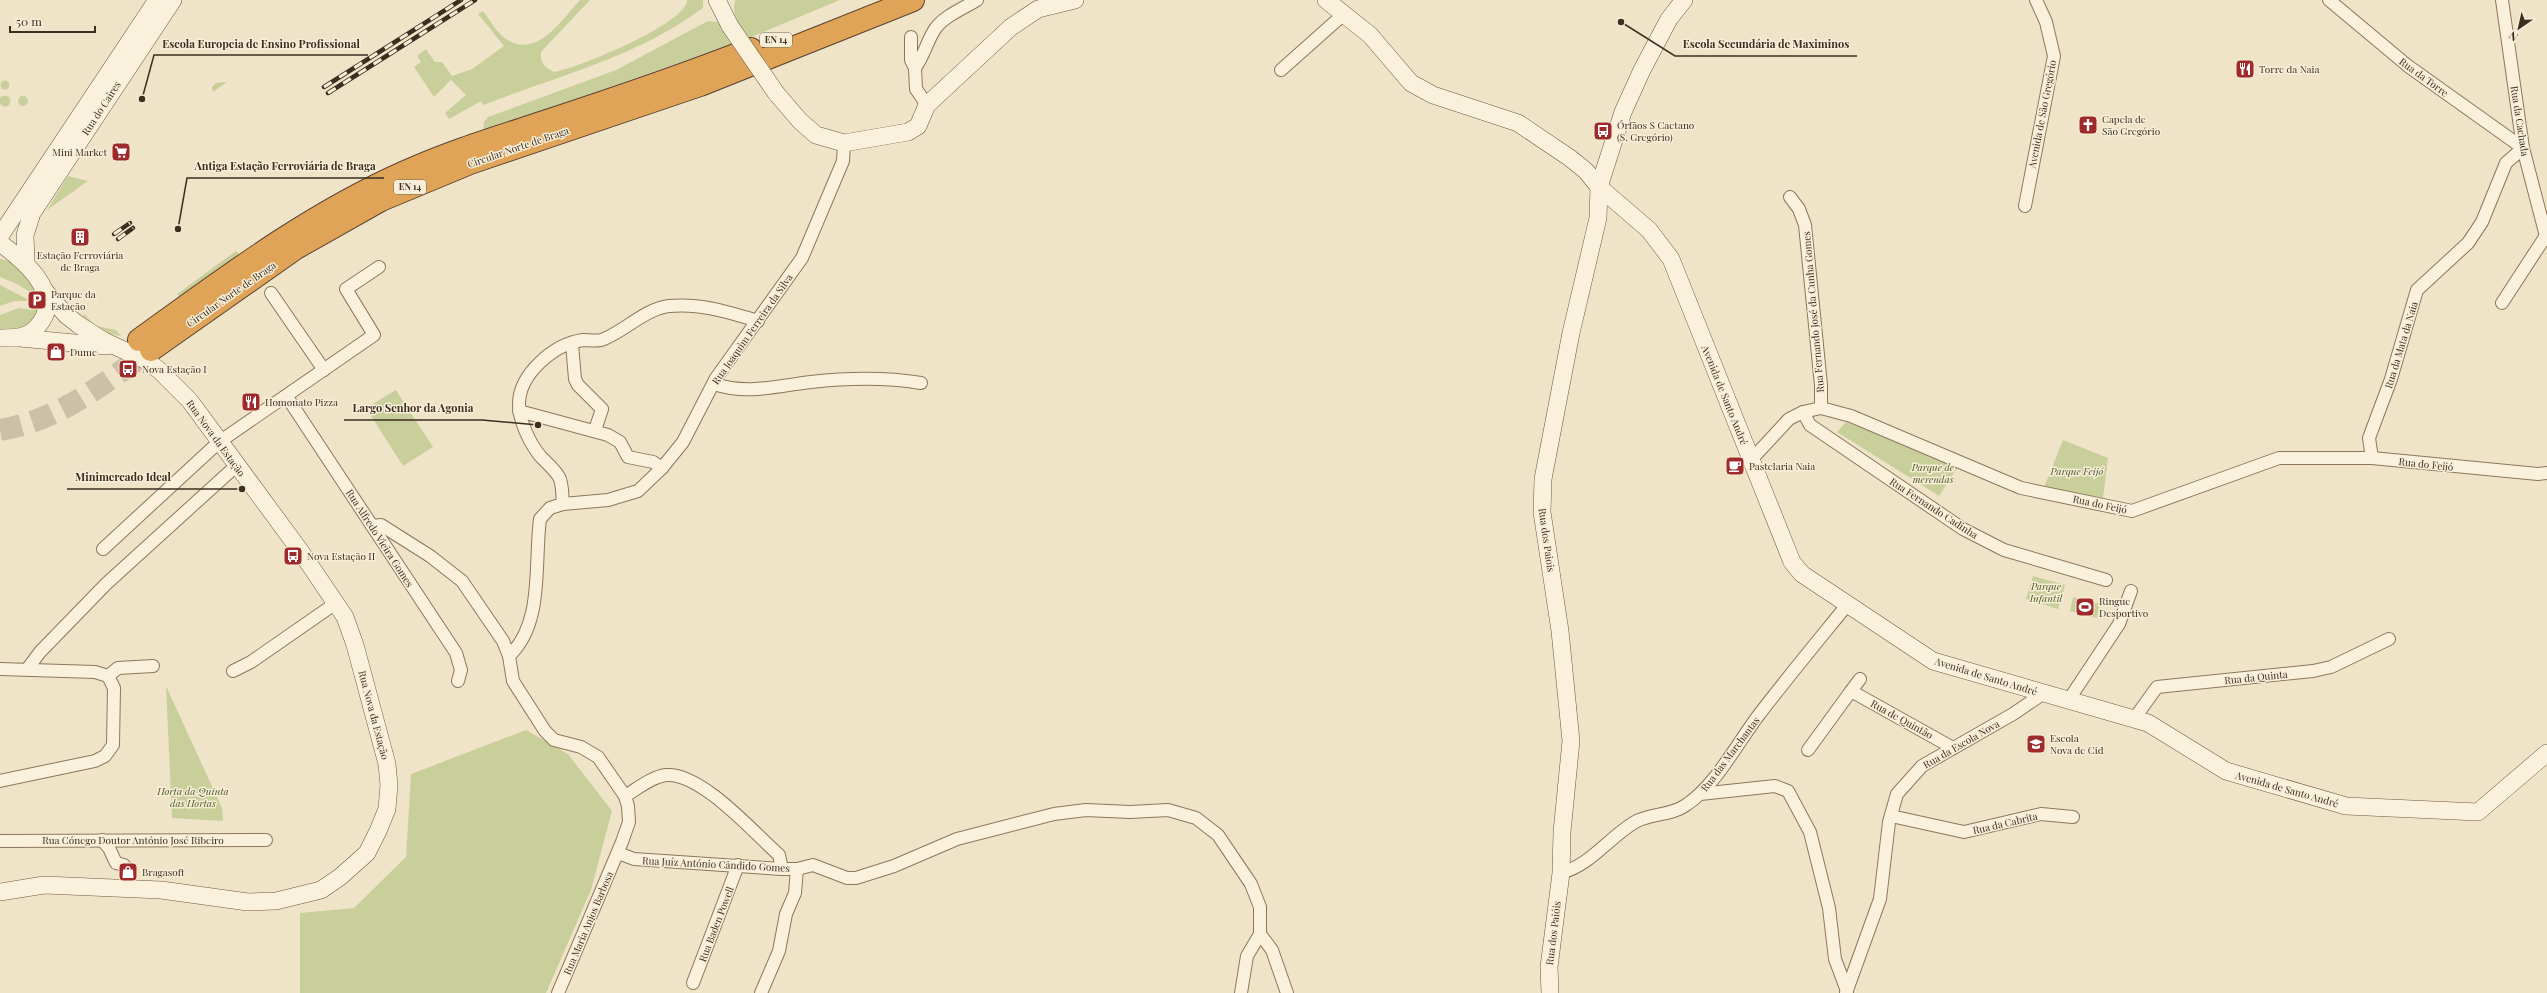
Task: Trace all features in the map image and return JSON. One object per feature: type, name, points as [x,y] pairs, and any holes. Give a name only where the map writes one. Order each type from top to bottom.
[{"type":"highway","name":"Circular Norte de Braga","points":[[138,346],[278,240],[320,214],[406,171],[452,153],[719,61],[874,0]]},
{"type":"highway","name":"Circular Norte de Braga","points":[[138,346],[296,248],[381,200],[470,163],[700,85],[913,0]]},
{"type":"street","name":"Rua do Caires","points":[[0,236],[157,0]]},
{"type":"street","name":"Rua do Caires","points":[[22,260],[24,235],[32,213],[173,0]]},
{"type":"street","points":[[914,68],[924,56],[936,29],[952,15],[977,0]]},
{"type":"street","points":[[721,2],[730,26],[776,93],[816,135],[844,143],[908,132],[918,126],[927,105],[1011,27],[1038,10],[1075,0]]},
{"type":"street","name":"Avenida de Santo André","points":[[1326,0],[1345,13],[1370,35],[1412,83],[1433,95],[1518,123],[1570,158],[1586,171],[1599,187],[1649,230],[1671,259],[1792,562],[1802,574],[1933,661],[2148,723],[2226,771],[2346,806],[2478,812],[2547,753]]},
{"type":"street","name":"Rua dos Paiois","points":[[1561,873],[1562,832],[1571,741],[1560,632],[1542,512],[1543,479],[1571,333],[1598,218],[1599,187],[1623,112],[1642,70],[1669,19],[1684,0]]},
{"type":"street","name":"Avenida de São Gregório","points":[[2024,206],[2054,56],[2046,22],[2036,0]]},
{"type":"street","name":"Rua da Torre","points":[[2329,0],[2408,66],[2523,148]]},
{"type":"street","name":"Rua da Cachada","points":[[2502,0],[2523,148],[2546,238]]},
{"type":"street","points":[[1281,70],[1345,13]]},
{"type":"street","points":[[911,37],[911,60],[914,68],[916,89],[927,105]]},
{"type":"street","name":"Rua Joaquim Ferreira da Silva","points":[[509,656],[520,645],[530,623],[536,588],[540,519],[550,508],[563,504],[608,500],[638,491],[662,468],[683,442],[714,384],[802,258],[843,160],[844,143]]},
{"type":"street","name":"Rua da Mata da Naia","points":[[2372,458],[2369,438],[2391,378],[2418,290],[2468,243],[2482,222],[2506,163],[2523,148]]},
{"type":"street","name":"Rua Fernando José da Cunha Gomes","points":[[1790,197],[1799,209],[1805,225],[1821,385],[1821,408]]},
{"type":"street","points":[[2502,303],[2546,238]]},
{"type":"street","points":[[0,243],[22,260]]},
{"type":"street","points":[[0,252],[22,260]]},
{"type":"street","name":"Rua Nova da Estação","points":[[0,892],[52,885],[161,890],[248,902],[276,901],[321,890],[340,877],[367,853],[387,809],[389,785],[380,734],[355,645],[345,617],[301,552],[236,466],[190,401],[173,383],[145,360],[138,346],[83,328],[66,315],[22,260]]},
{"type":"street","points":[[103,549],[219,442],[287,397],[374,335],[346,288],[379,267]]},
{"type":"street","points":[[20,338],[30,333],[44,317],[47,304],[46,291]]},
{"type":"street","points":[[272,292],[324,370]]},
{"type":"street","points":[[563,504],[560,478],[537,451],[525,428],[519,411],[520,392],[526,379],[551,355],[583,340],[603,340],[655,310],[667,306],[690,305],[711,308],[758,321]]},
{"type":"street","name":"Rua Nova da Estação","points":[[0,338],[138,346]]},
{"type":"street","points":[[572,344],[575,379],[578,385],[602,408],[595,430]]},
{"type":"street","points":[[714,384],[733,390],[754,390],[846,380],[880,379],[921,382]]},
{"type":"street","name":"Rua Alfredo Vieira Gomes","points":[[287,397],[456,653],[461,670],[458,681]]},
{"type":"street","name":"Rua do Feijó","points":[[1751,460],[1789,419],[1802,412],[1821,408],[1851,416],[2021,488],[2132,511],[2279,458],[2372,458],[2458,468],[2538,474],[2547,473]]},
{"type":"street","points":[[519,411],[595,430],[620,442],[628,457],[653,462],[662,468]]},
{"type":"street","name":"Rua Fernando Cadinha","points":[[1802,412],[1810,425],[1963,529],[2004,550],[2106,580]]},
{"type":"street","points":[[28,668],[40,652],[106,584],[236,466]]},
{"type":"street","points":[[372,526],[381,526],[387,529],[430,556],[462,581],[499,635],[509,656],[513,680],[520,693],[554,740],[581,747],[598,757],[625,796],[653,779],[666,776],[692,782],[710,792],[779,855],[782,869]]},
{"type":"street","points":[[2068,701],[2119,624],[2131,591]]},
{"type":"street","points":[[233,671],[251,662],[336,603]]},
{"type":"street","name":"Rua das Marchantas","points":[[1561,873],[1575,869],[1594,856],[1635,822],[1650,816],[1674,812],[1700,794],[1758,717],[1847,604]]},
{"type":"street","name":"Rua da Quinta","points":[[2134,719],[2157,687],[2313,671],[2331,667],[2389,639]]},
{"type":"street","points":[[108,676],[118,668],[153,666]]},
{"type":"street","points":[[0,669],[28,668],[95,672],[108,676],[114,688],[113,745],[105,756],[95,760],[0,781]]},
{"type":"street","points":[[1808,750],[1860,679]]},
{"type":"street","name":"Rua de Quintão","points":[[1851,691],[1953,748]]},
{"type":"street","name":"Rua da Escola Nova","points":[[1847,992],[1880,899],[1884,853],[1897,794],[1922,766],[2013,714],[2044,693]]},
{"type":"street","points":[[1700,794],[1775,786],[1788,791],[1810,832],[1830,908],[1835,959],[1847,992]]},
{"type":"street","name":"Rua Maria Anjos Barbosa","points":[[558,993],[618,853],[629,822],[628,806],[625,796]]},
{"type":"street","name":"Rua Juíz António Cândido Gomes","points":[[618,853],[634,859],[782,869],[797,869],[813,865],[847,878],[856,878],[894,866],[957,839],[1054,814],[1086,810],[1130,812],[1168,810],[1196,818],[1218,835],[1229,849],[1251,884],[1260,907],[1260,934]]},
{"type":"street","name":"Rua da Cabrita","points":[[1891,816],[1964,832],[2041,814],[2073,817]]},
{"type":"street","points":[[102,840],[109,848],[116,863],[124,865]]},
{"type":"street","name":"Rua Cónego Doutor António José Ribeiro","points":[[0,841],[266,840]]},
{"type":"street","name":"Rua Baden Powell","points":[[693,983],[738,865]]},
{"type":"street","points":[[761,993],[780,951],[786,914],[795,893],[797,869]]},
{"type":"street","name":"Rua dos Paióis","points":[[1550,993],[1549,967],[1561,873]]},
{"type":"street","points":[[1241,993],[1246,956],[1260,934],[1272,950],[1287,993]]},
{"type":"green space","points":[[580,0],[590,0],[541,52],[543,64],[554,72],[584,63],[629,44],[670,21],[682,10],[687,0],[703,0],[703,8],[651,40],[624,53],[483,105],[481,101],[449,119],[445,113],[466,95],[451,80],[434,97],[414,67],[421,62],[417,56],[426,49],[435,62],[442,62],[452,76],[472,69],[504,46],[478,14],[483,11],[497,30],[506,39],[517,44],[528,44],[538,41],[548,34]]},
{"type":"green space","points":[[735,0],[840,0],[749,38],[735,16]]},
{"type":"green space","points":[[708,21],[719,22],[732,44],[483,132],[484,122],[488,117],[616,70]]},
{"type":"green space","points":[[5,80],[10,85],[5,90],[0,85]]},
{"type":"green space","points":[[227,82],[213,92],[212,87],[216,83]]},
{"type":"green space","points":[[5,95],[9,97],[11,101],[9,105],[5,107],[1,105],[-1,101],[1,97]]},
{"type":"green space","points":[[21,96],[25,96],[27,97],[27,105],[21,106],[18,103],[18,99]]},
{"type":"green space","points":[[68,176],[88,181],[47,210]]},
{"type":"green space","points":[[236,251],[239,254],[180,297],[177,294]]},
{"type":"green space","points":[[0,259],[15,262],[34,285],[40,297],[42,308],[39,317],[32,324],[19,329],[0,330],[0,315],[19,308],[32,310],[38,297],[17,284],[0,277]]},
{"type":"green space","points":[[0,285],[31,301],[14,301],[0,306]]},
{"type":"green space","points":[[84,314],[96,326],[116,330],[121,336],[104,332],[95,327],[86,320],[83,316]]},
{"type":"green space","points":[[396,390],[433,447],[403,466],[366,408]]},
{"type":"green space","name":"Parque de merendas","points":[[1846,422],[1959,465],[1939,496],[1837,432]]},
{"type":"green space","name":"Parque Feijó","points":[[2063,440],[2108,458],[2103,498],[2043,490]]},
{"type":"green space","name":"Parque Infantil","points":[[2033,576],[2065,585],[2058,609],[2026,599]]},
{"type":"green space","name":"Ringue Desportivo","points":[[2073,597],[2100,604],[2097,618],[2070,611]]},
{"type":"green space","name":"Horta da Quinta das Hortas","points":[[166,686],[222,808],[223,821],[172,818]]},
{"type":"green space","points":[[526,730],[568,754],[612,811],[591,890],[546,993],[300,993],[300,913],[354,908],[406,857],[411,774]]},
{"type":"tunnel","points":[[0,430],[43,418],[62,409],[98,388],[151,350]]},
{"type":"railway","points":[[324,87],[461,0]]},
{"type":"railway","points":[[328,93],[475,0]]},
{"type":"railway","points":[[114,234],[130,223]]},
{"type":"railway","points":[[118,239],[133,228]]},
{"type":"place","name":"Escola Secundária de Maximinos","points":[[1621,22]]},
{"type":"place","name":"Torre da Naia","points":[[2245,69]]},
{"type":"place","name":"Escola Europeia de Ensino Profissional","points":[[142,99]]},
{"type":"place","name":"Capela de São Gregório","points":[[2088,125]]},
{"type":"place","name":"Órfãos S Caetano (S. Gregório)","points":[[1603,131]]},
{"type":"place","name":"Mini Market","points":[[121,152]]},
{"type":"place","name":"Antiga Estação Ferroviária de Braga","points":[[178,229]]},
{"type":"place","name":"Estação Ferroviária de Braga","points":[[80,237]]},
{"type":"place","name":"Parque da Estação","points":[[37,300]]},
{"type":"place","name":"Dume","points":[[56,352]]},
{"type":"place","name":"Nova Estação I","points":[[128,369]]},
{"type":"place","name":"Homonato Pizza","points":[[251,402]]},
{"type":"place","name":"Largo Senhor da Agonia","points":[[538,425]]},
{"type":"place","name":"Pastelaria Naia","points":[[1735,466]]},
{"type":"place","name":"Minimercado Ideal","points":[[242,489]]},
{"type":"place","name":"Nova Estação II","points":[[293,556]]},
{"type":"place","name":"Ringue Desportivo","points":[[2085,607]]},
{"type":"place","name":"Escola Nova de Cid","points":[[2036,744]]},
{"type":"place","name":"Bragasoft","points":[[128,872]]}]
